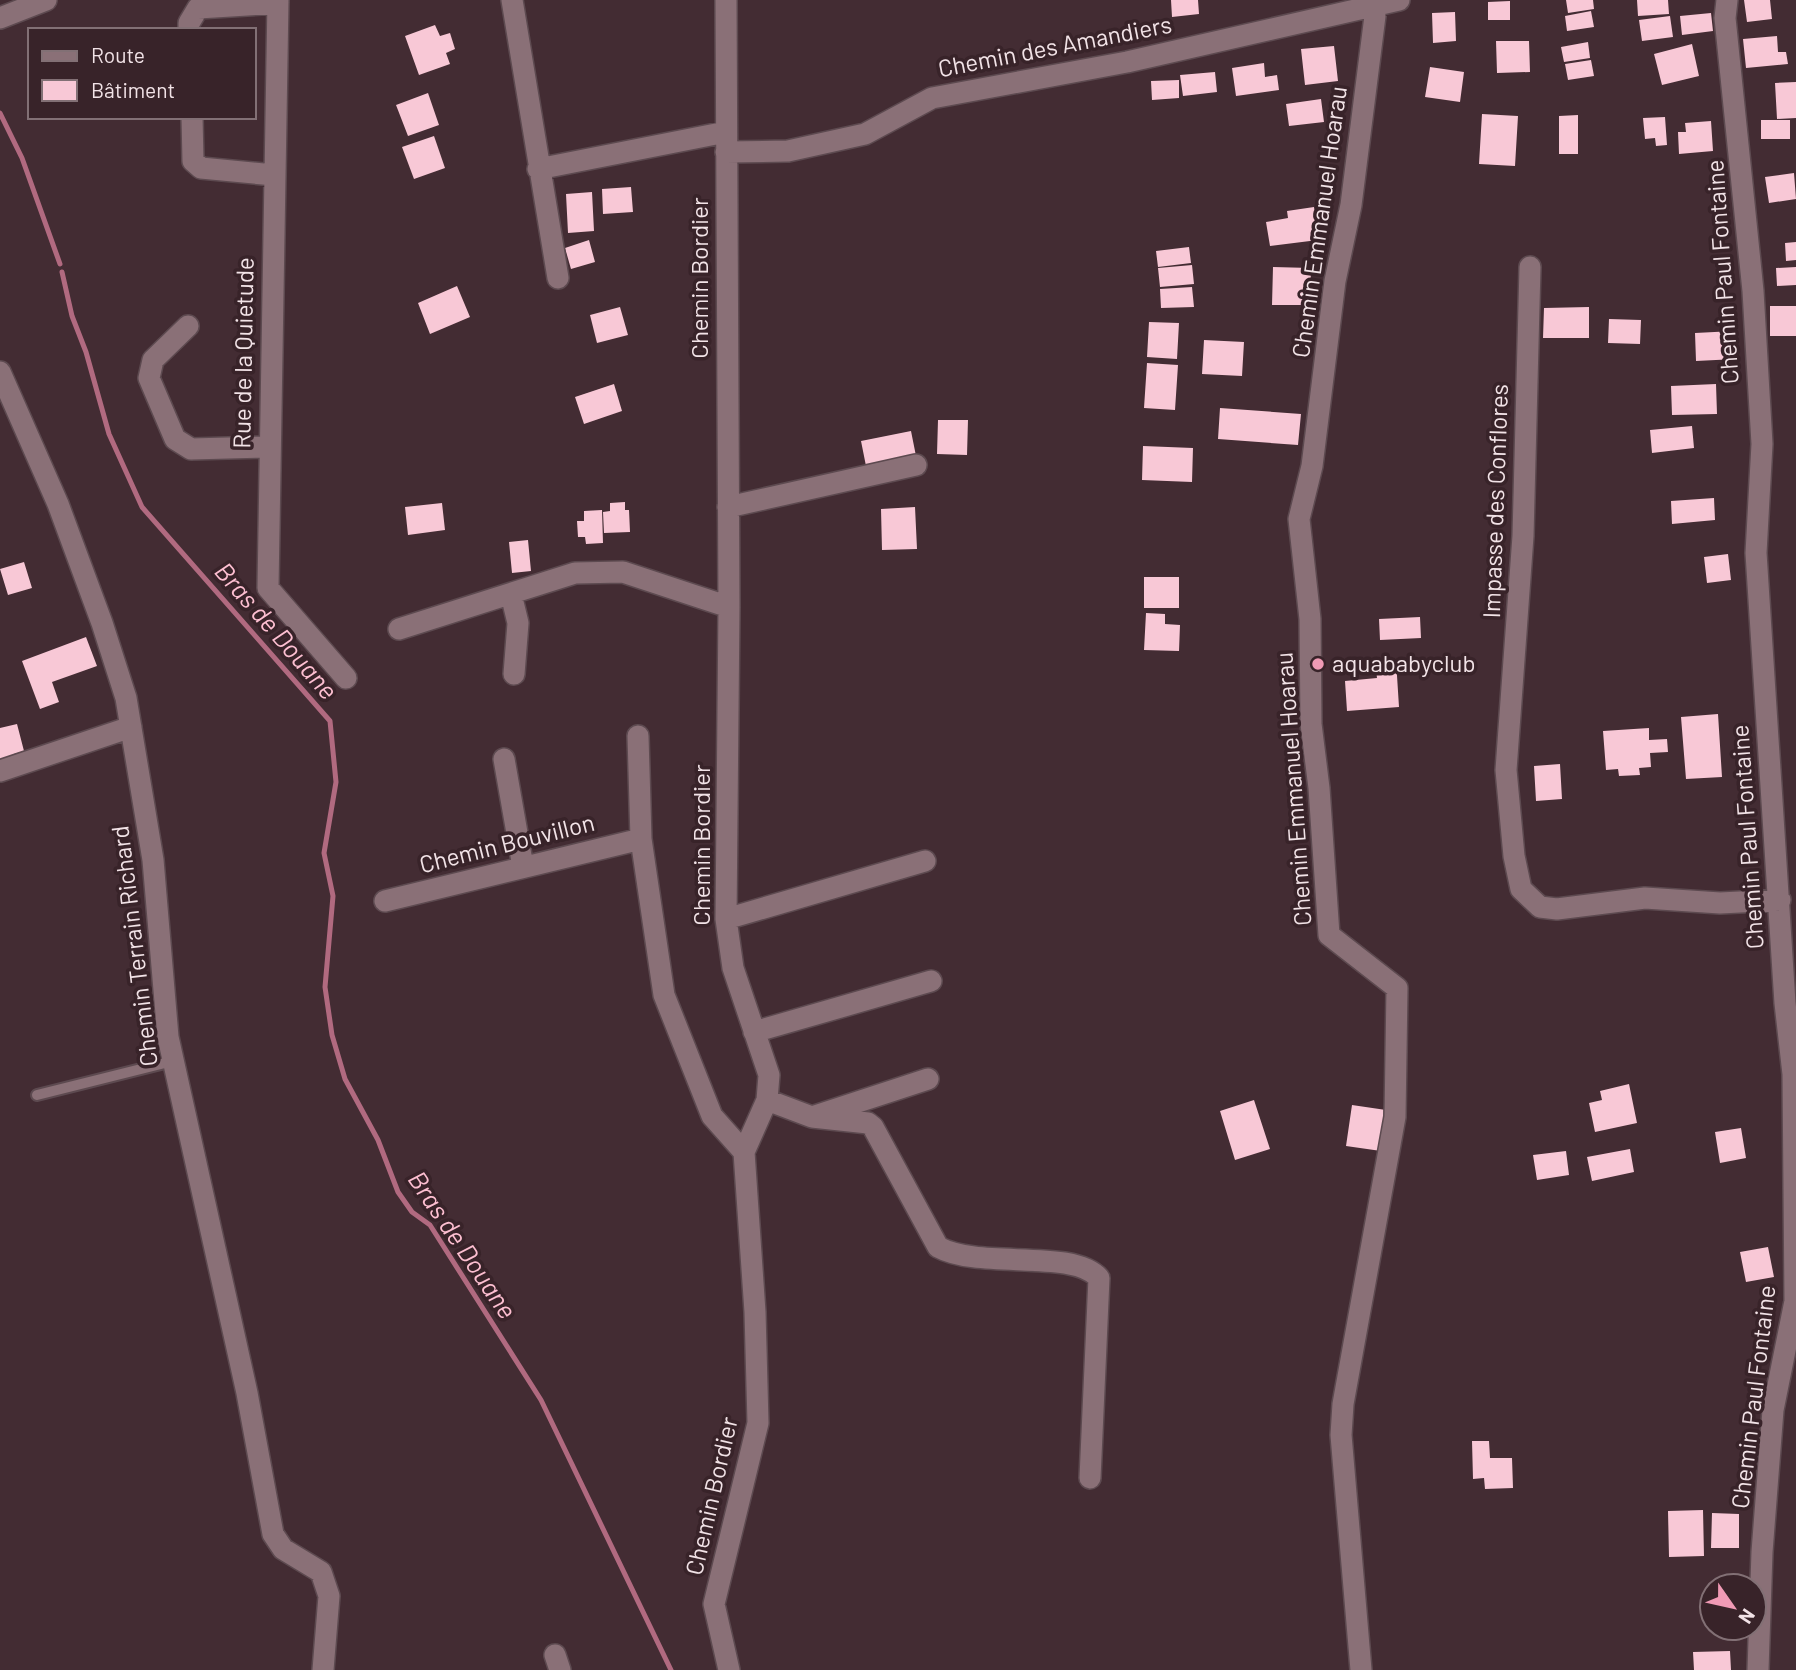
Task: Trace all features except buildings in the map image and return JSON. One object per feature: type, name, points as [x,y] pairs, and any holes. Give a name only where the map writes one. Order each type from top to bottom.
[{"type":"street","points":[[0,18],[46,0]]},
{"type":"street","points":[[512,0],[558,278]]},
{"type":"street","name":"Chemin Bordier","points":[[726,0],[729,607],[726,919],[733,968],[769,1075],[767,1100],[744,1152],[755,1312],[758,1423],[715,1604],[729,1670]]},
{"type":"street","name":"Chemin des Amandiers","points":[[538,169],[726,142],[788,151],[865,134],[932,97],[1126,62],[1372,3],[1399,0]]},
{"type":"street","name":"Chemin Paul Fontaine","points":[[1727,0],[1725,18],[1753,291],[1762,444],[1756,553],[1785,1003],[1793,1074],[1795,1301],[1773,1410],[1762,1552],[1758,1670]]},
{"type":"street","points":[[189,28],[198,8],[278,1]]},
{"type":"street","name":"Rue de la Quietude","points":[[278,1],[268,447],[268,589],[346,678]]},
{"type":"street","name":"Chemin Emmanuel Hoarau","points":[[1360,1670],[1340,1435],[1343,1404],[1395,1117],[1397,988],[1329,935],[1319,788],[1311,724],[1310,619],[1299,519],[1312,466],[1335,281],[1351,205],[1375,16],[1372,3]]},
{"type":"street","points":[[192,119],[193,160],[201,168],[274,176]]},
{"type":"street","name":"Impasse des Conflores","points":[[1530,267],[1523,536],[1506,770],[1514,856],[1521,889],[1540,908],[1556,909],[1645,898],[1720,903],[1780,900]]},
{"type":"street","points":[[188,326],[153,360],[149,378],[175,439],[191,449],[268,447]]},
{"type":"street","name":"Chemin Terrain Richard","points":[[0,372],[58,504],[103,623],[131,727],[153,860],[168,1037],[247,1393],[273,1534],[283,1549],[321,1572],[329,1596],[323,1670]]},
{"type":"street","points":[[728,508],[916,465]]},
{"type":"street","points":[[399,629],[575,573],[614,571],[729,607]]},
{"type":"street","points":[[511,594],[519,623],[514,674]]},
{"type":"street","points":[[0,771],[131,727]]},
{"type":"street","points":[[638,736],[641,839],[664,995],[712,1116],[744,1152]]},
{"type":"street","points":[[504,759],[523,867]]},
{"type":"street","name":"Chemin Bouvillon","points":[[385,901],[641,839]]},
{"type":"street","points":[[726,919],[925,861]]},
{"type":"street","points":[[754,1032],[931,981]]},
{"type":"street","points":[[812,1117],[929,1079]]},
{"type":"street","points":[[767,1100],[812,1117],[868,1123],[873,1127],[938,1247],[965,1258],[1064,1263],[1091,1269],[1099,1278],[1090,1478]]},
{"type":"lane","points":[[37,1095],[173,1061]]},
{"type":"waterway","name":"Bras de Douane","points":[[0,113],[22,158],[60,264]]},
{"type":"waterway","name":"Bras de Douane","points":[[62,272],[72,316],[86,352],[109,434],[142,507],[330,721],[336,782],[324,853],[333,896],[325,987],[332,1035],[345,1079],[378,1140],[398,1192],[412,1212],[430,1225],[541,1400],[671,1670]]},
{"type":"place","name":"aquababyclub","points":[[1318,664]]}]
